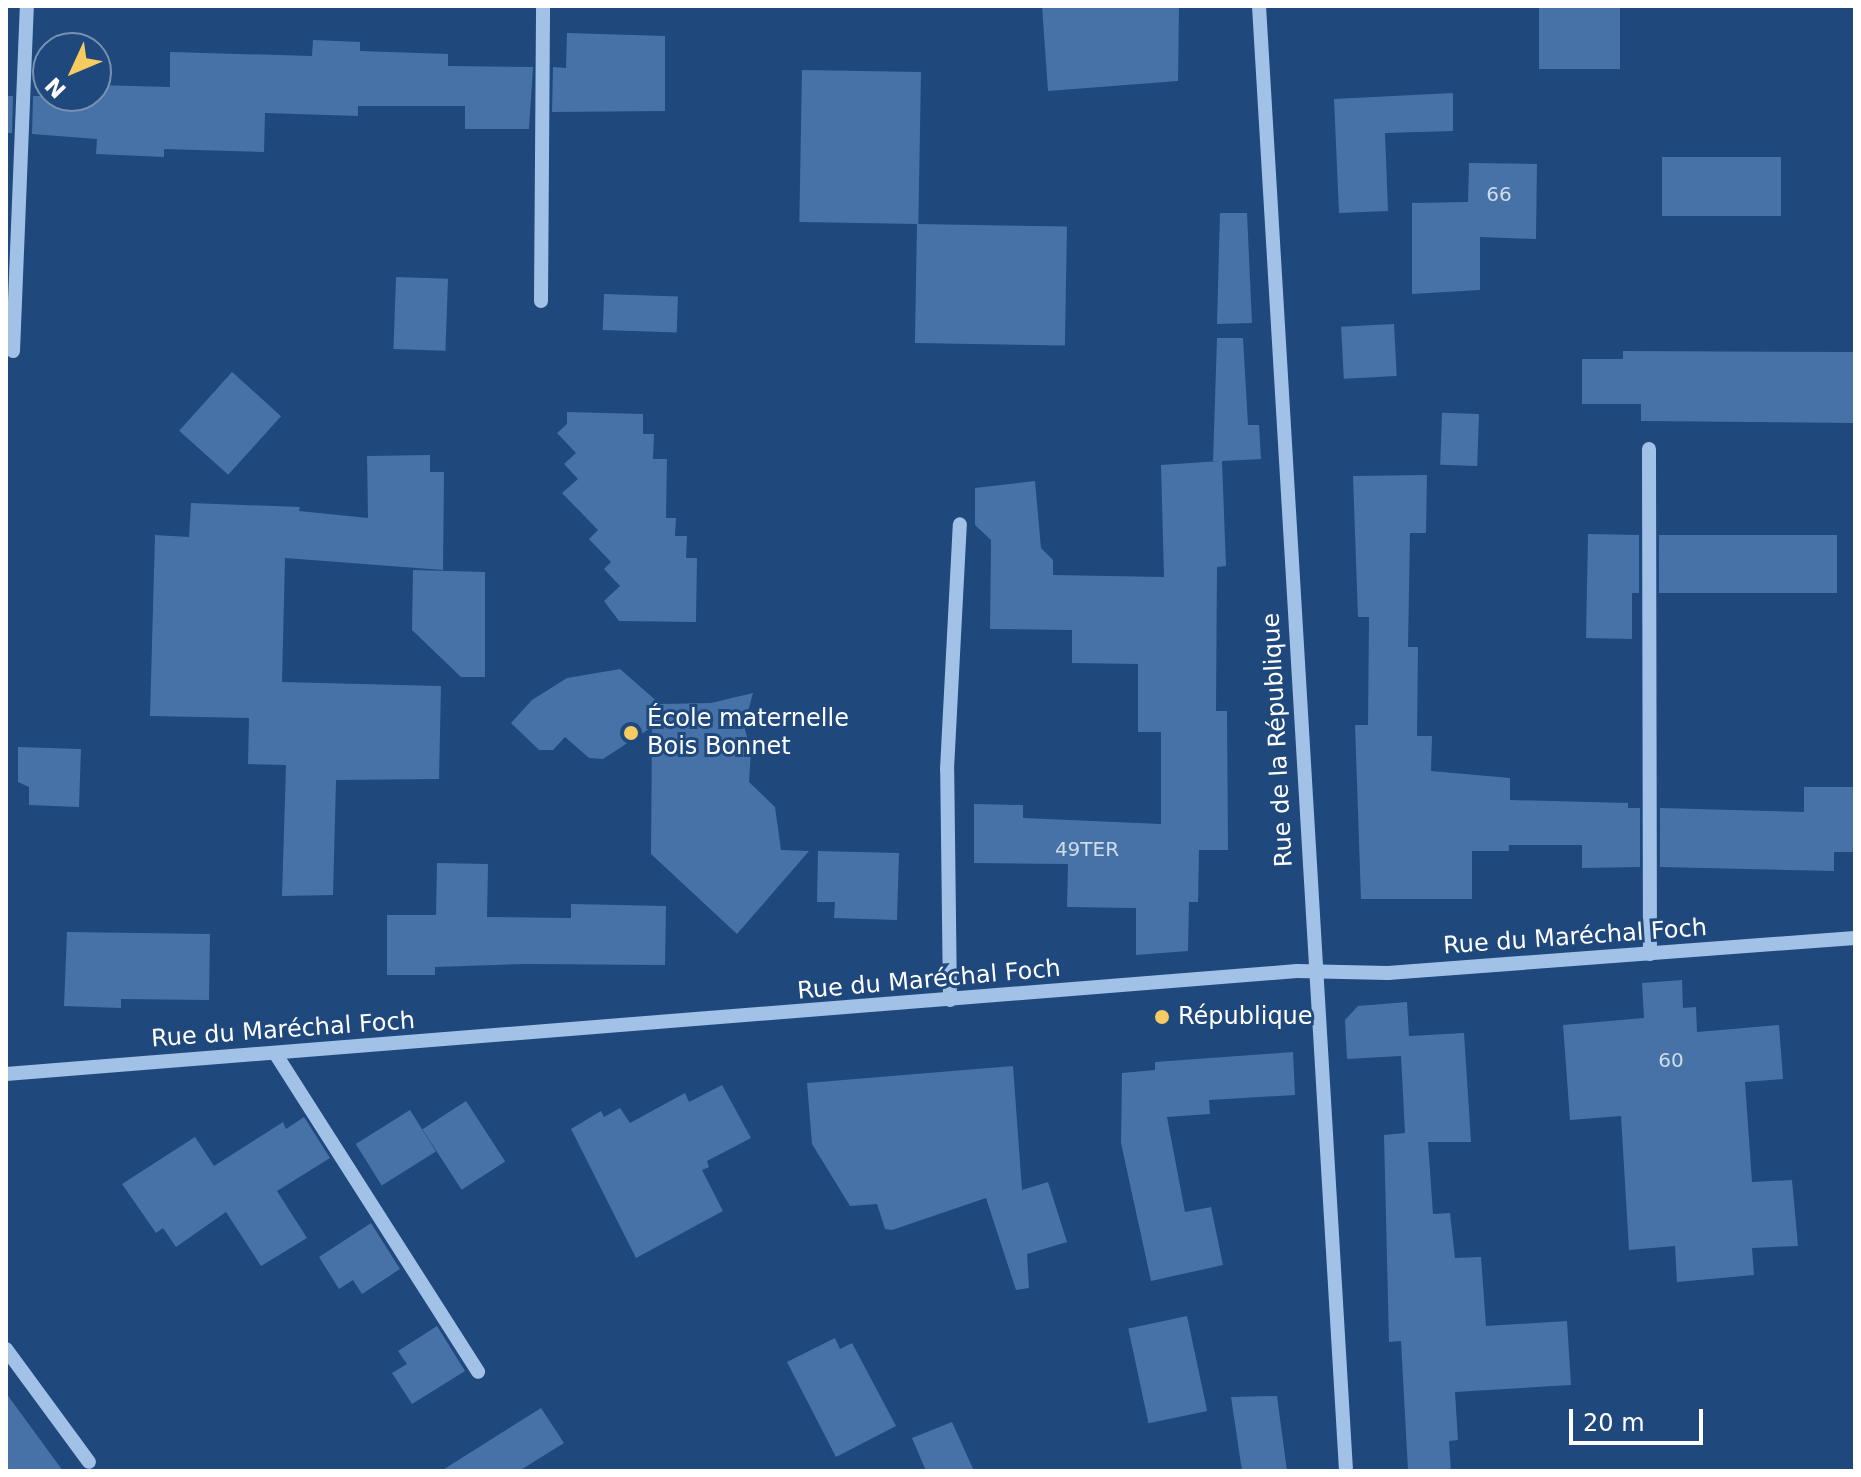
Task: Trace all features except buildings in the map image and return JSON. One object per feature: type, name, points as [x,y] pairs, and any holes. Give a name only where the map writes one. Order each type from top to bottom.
[{"type":"street","points":[[13,351],[27,6]]},
{"type":"street","points":[[541,301],[543,6]]},
{"type":"street","name":"Rue de la République","points":[[1259,6],[1346,1471]]},
{"type":"street","points":[[1649,449],[1650,954]]},
{"type":"street","points":[[950,1000],[947,769],[960,524]]},
{"type":"street","name":"Rue du Maréchal Foch","points":[[6,1074],[1314,971],[1388,973],[1855,938]]},
{"type":"street","points":[[275,1053],[478,1372]]},
{"type":"street","points":[[6,1349],[89,1462]]},
{"type":"place","name":"École maternelle Bois Bonnet","points":[[631,733]]},
{"type":"place","name":"République","points":[[1162,1017]]}]
